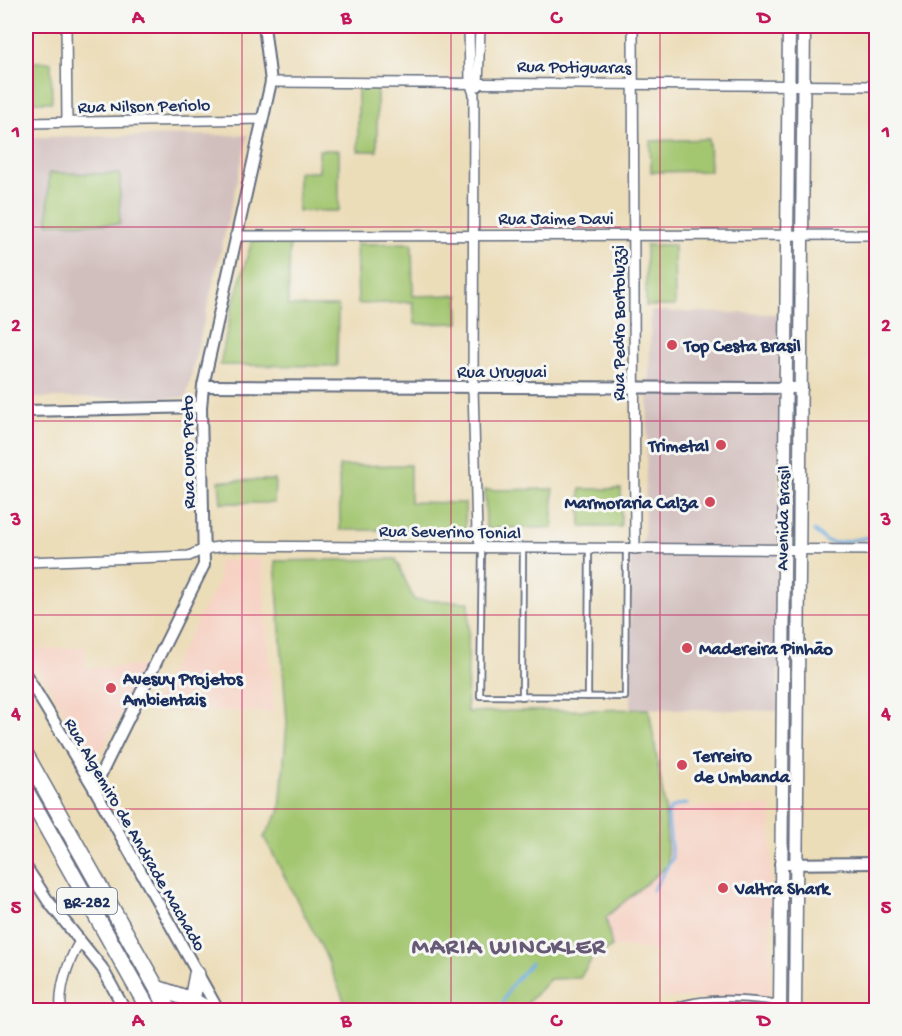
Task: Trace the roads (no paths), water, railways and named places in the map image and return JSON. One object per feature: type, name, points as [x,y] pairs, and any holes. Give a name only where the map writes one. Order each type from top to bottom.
[{"type":"highway","name":"BR-282","points":[[26,755],[169,1011]]},
{"type":"highway","name":"BR-282","points":[[26,791],[149,1011]]},
{"type":"highway","points":[[192,1000],[197,974]]},
{"type":"highway","points":[[157,988],[192,1000],[209,1011]]},
{"type":"main road","name":"Avenida Brasil","points":[[789,26],[789,235],[782,710],[795,1011]]},
{"type":"main road","name":"Avenida Brasil","points":[[779,1011],[796,710],[804,235],[804,26]]},
{"type":"main road","points":[[782,710],[796,710]]},
{"type":"street","points":[[66,26],[67,122]]},
{"type":"street","name":"Rua Ouro Preto","points":[[94,788],[204,565],[201,407],[203,386],[271,82],[264,26]]},
{"type":"street","points":[[469,26],[475,82]]},
{"type":"street","points":[[480,26],[474,94],[473,388],[477,533],[482,548]]},
{"type":"street","name":"Rua Pedro Bortoluzzi","points":[[631,549],[634,388],[633,26]]},
{"type":"street","name":"Rua Potiguaras","points":[[271,82],[876,86]]},
{"type":"street","name":"Rua Nilson Periolo","points":[[26,123],[263,119]]},
{"type":"street","name":"Rua Jaime Davi","points":[[235,236],[876,235]]},
{"type":"street","name":"Rua Uruguai","points":[[203,386],[802,388]]},
{"type":"street","points":[[26,411],[201,407]]},
{"type":"street","name":"Rua Severino Tonial","points":[[26,562],[189,556],[204,549],[226,546],[876,550]]},
{"type":"street","name":"Rua Algemiro de Andrade Machado","points":[[26,675],[94,788],[218,1011]]},
{"type":"street","points":[[788,864],[876,863]]},
{"type":"street","points":[[26,867],[29,880],[102,968],[125,1011]]},
{"type":"street","points":[[61,1011],[60,996],[65,974],[80,941]]},
{"type":"lane","points":[[482,548],[480,696],[522,697],[625,697],[631,549]]},
{"type":"lane","points":[[588,697],[590,548]]},
{"type":"lane","points":[[522,697],[523,549]]},
{"type":"lane","points":[[666,1011],[677,1005],[698,1000],[756,1000],[772,1002],[779,1011]]},
{"type":"waterway","points":[[814,531],[826,541],[835,543],[876,536]]},
{"type":"waterway","points":[[653,890],[672,859],[668,816],[670,809],[687,804]]},
{"type":"waterway","points":[[499,1010],[511,986],[531,963]]},
{"type":"place","name":"Top Cesta Brasil","points":[[672,345]]},
{"type":"place","name":"Trimetal","points":[[721,445]]},
{"type":"place","name":"Marmoraria Calza","points":[[710,502]]},
{"type":"place","name":"Madereira Pinhão","points":[[687,648]]},
{"type":"place","name":"Avesuy Projetos Ambientais","points":[[111,688]]},
{"type":"place","name":"Terreiro de Umbanda","points":[[682,765]]},
{"type":"place","name":"Valtra Shark","points":[[723,888]]},
{"type":"district","name":"MARIA WINCKLER","points":[[509,945]]}]
